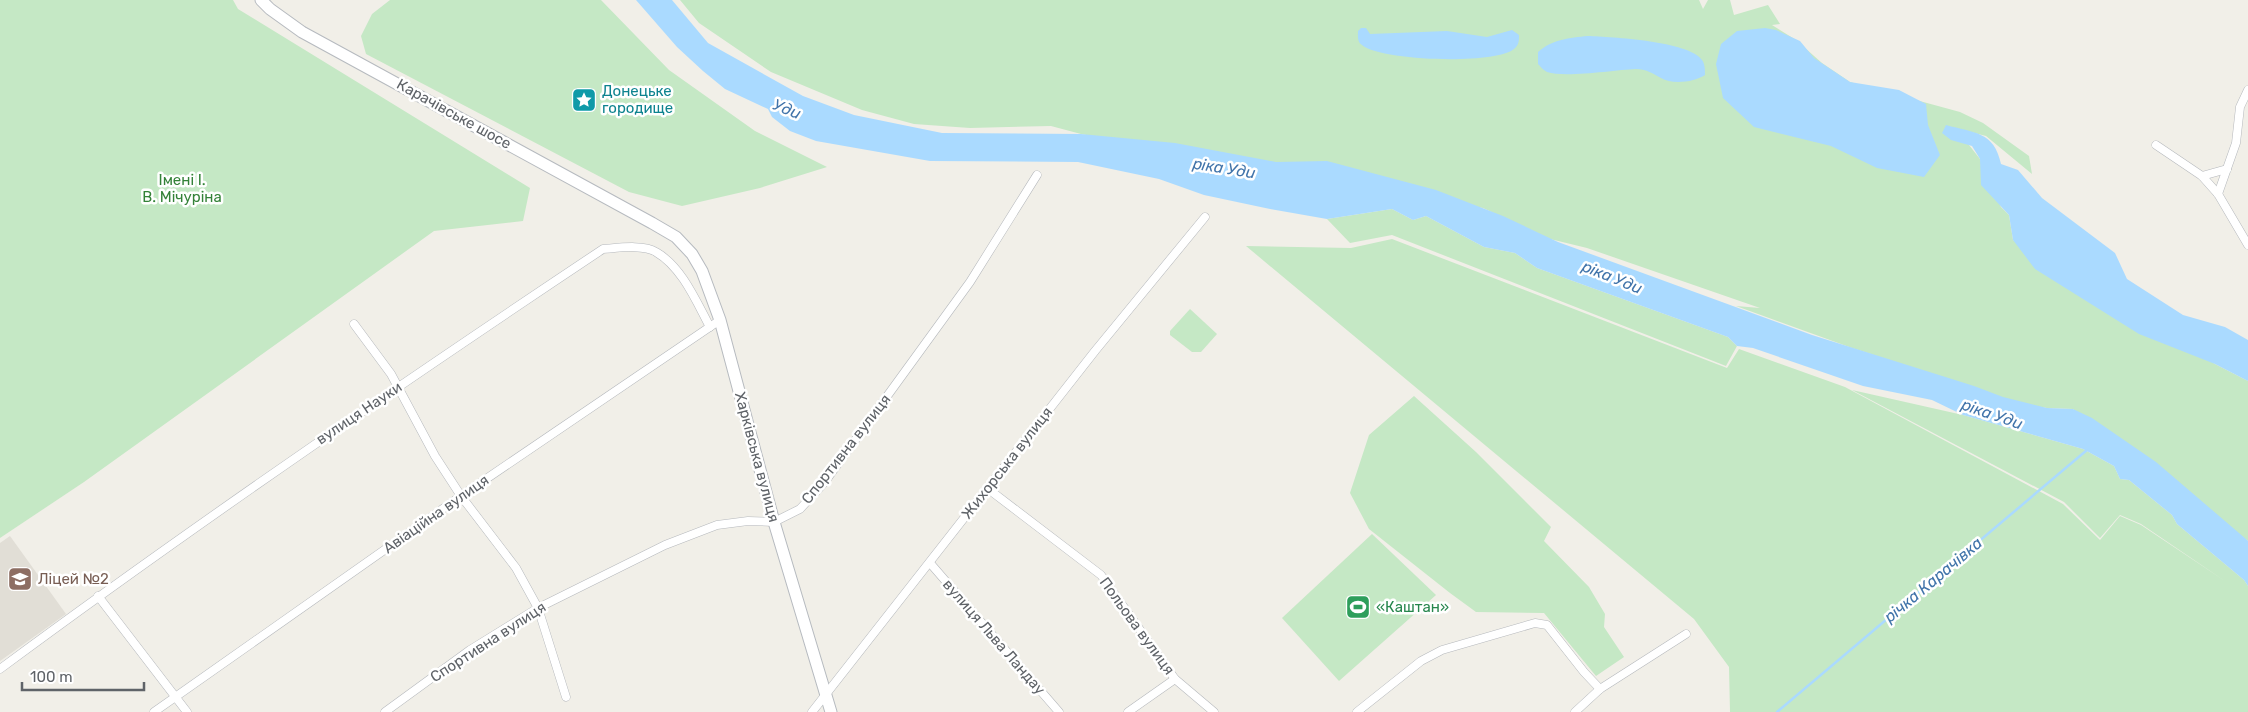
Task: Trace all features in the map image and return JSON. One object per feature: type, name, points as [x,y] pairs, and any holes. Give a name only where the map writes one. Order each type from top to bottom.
[{"type":"main road","name":"Карачівське шосе","points":[[261,0],[270,9],[302,32],[652,223]]},
{"type":"main road","name":"Харківська вулиця","points":[[652,223],[676,238],[698,262],[720,320],[774,522],[831,712]]},
{"type":"street","points":[[2218,194],[2236,142],[2240,107],[2248,90]]},
{"type":"street","points":[[2156,145],[2202,176],[2218,194],[2236,228],[2248,245]]},
{"type":"street","points":[[2202,176],[2227,169]]},
{"type":"street","name":"Спортивна вулиця","points":[[385,712],[470,650],[538,608],[665,545],[717,525],[748,521],[774,522],[800,509],[824,482],[970,282],[1037,175]]},
{"type":"street","name":"Жихорська вулиця","points":[[812,712],[1095,351],[1206,217]]},
{"type":"street","name":"вулиця Науки","points":[[0,669],[98,596],[324,436],[603,249],[630,246],[656,251],[674,268],[688,288],[710,327]]},
{"type":"street","name":"Авіаційна вулиця","points":[[154,712],[461,496],[720,320]]},
{"type":"street","points":[[354,324],[391,374],[435,456],[461,496],[516,568],[538,608],[566,697]]},
{"type":"street","name":"Польова вулиця","points":[[987,488],[1101,575],[1175,679],[1214,712]]},
{"type":"street","name":"вулиця Льва Ландау","points":[[930,563],[1059,712]]},
{"type":"street","points":[[98,596],[187,712]]},
{"type":"street","points":[[1357,712],[1421,661],[1442,650],[1535,623],[1547,625],[1600,689]]},
{"type":"street","points":[[1575,712],[1600,689],[1686,634]]},
{"type":"street","points":[[1128,712],[1175,679]]},
{"type":"shaded area","name":"Ліцей №2","points":[[10,536],[66,614],[0,661],[0,543]]},
{"type":"green space","name":"Імені І. В. Мічуріна","points":[[0,0],[233,0],[238,9],[530,188],[523,221],[434,231],[84,482],[0,538]]},
{"type":"green space","name":"Донецьке городище","points":[[390,0],[601,0],[669,70],[755,131],[827,167],[760,188],[682,206],[629,192],[366,54],[361,36],[372,14]]},
{"type":"green space","points":[[680,0],[1699,0],[1703,9],[1708,0],[1730,0],[1734,15],[1768,5],[1780,24],[1772,25],[1796,40],[1822,63],[1850,82],[1960,112],[1983,123],[2029,156],[2032,174],[1986,136],[1947,126],[1969,145],[1980,159],[2001,207],[2009,215],[2013,240],[2215,364],[2248,381],[2248,541],[2073,409],[2047,408],[2008,402],[1945,378],[1852,348],[1736,306],[1760,308],[1587,248],[1550,239],[1483,208],[1081,134],[1051,126],[970,128],[914,124],[862,110],[771,72],[699,23]]},
{"type":"green space","points":[[1392,209],[1413,220],[1426,216],[1484,247],[1515,253],[1537,268],[1728,337],[1737,346],[1726,366],[1392,235],[1350,243],[1327,219]]},
{"type":"green space","points":[[1392,239],[1727,368],[1739,349],[1845,387],[2063,504],[2100,540],[2120,516],[2141,525],[2225,581],[2141,524],[2120,515],[2100,538],[2064,502],[1852,390],[1963,415],[2083,449],[2114,466],[2120,479],[2129,480],[2172,515],[2177,524],[2244,580],[2248,586],[2248,712],[1730,712],[1729,667],[1694,619],[1246,246],[1351,248]]},
{"type":"green space","points":[[1190,309],[1217,334],[1201,352],[1192,352],[1170,335],[1170,331]]},
{"type":"green space","points":[[1414,396],[1476,452],[1551,527],[1544,541],[1589,587],[1605,614],[1604,627],[1624,657],[1596,676],[1544,613],[1476,612],[1369,529],[1350,493],[1369,435]]},
{"type":"green space","name":"«Каштан»","points":[[1372,534],[1436,595],[1339,681],[1282,618]]},
{"type":"water","points":[[636,0],[672,0],[708,43],[803,96],[854,115],[942,133],[1081,134],[1175,143],[1276,162],[1327,161],[1436,190],[1503,216],[1558,242],[1812,335],[1974,386],[2003,397],[2047,408],[2073,409],[2092,418],[2156,462],[2248,541],[2248,586],[2244,580],[2177,524],[2172,515],[2129,480],[2120,479],[2114,466],[2083,449],[1963,415],[1932,400],[1863,386],[1753,348],[1737,346],[1728,337],[1537,268],[1515,253],[1484,247],[1426,216],[1413,220],[1392,209],[1327,219],[1204,195],[1159,179],[1078,162],[930,161],[816,141],[790,131],[772,117],[768,109],[725,89],[677,47]]},
{"type":"water","points":[[1361,28],[1366,28],[1370,34],[1447,31],[1487,37],[1512,30],[1519,35],[1519,39],[1514,49],[1503,54],[1463,59],[1413,58],[1391,55],[1362,45],[1358,37],[1358,31]]},
{"type":"water","points":[[1765,28],[1776,30],[1800,41],[1814,58],[1850,82],[1899,90],[1926,104],[1928,125],[1940,155],[1924,177],[1877,168],[1831,146],[1754,127],[1723,98],[1716,64],[1721,44],[1737,31]]},
{"type":"water","points":[[1588,36],[1649,41],[1682,48],[1702,60],[1705,75],[1677,82],[1666,80],[1640,69],[1555,74],[1547,72],[1538,64],[1538,52],[1549,44]]},
{"type":"water","points":[[1946,125],[1974,132],[1988,139],[1998,153],[2001,164],[2018,170],[2042,198],[2115,253],[2127,279],[2183,315],[2225,327],[2248,340],[2248,381],[2215,364],[2139,334],[2035,269],[2013,240],[2009,215],[1981,185],[1980,159],[1972,146],[1951,140],[1942,133]]},
{"type":"waterway","name":"річка Карачівка","points":[[1777,712],[2087,450]]},
{"type":"place","name":"Донецьке городище","points":[[584,100]]},
{"type":"place","name":"Ліцей №2","points":[[20,579]]},
{"type":"place","name":"«Каштан»","points":[[1358,607]]},
{"type":"water label","name":"Уди","points":[[787,109]]},
{"type":"water label","name":"ріка Уди","points":[[1224,168]]},
{"type":"water label","name":"ріка Уди","points":[[1612,277]]},
{"type":"water label","name":"ріка Уди","points":[[1992,414]]}]
